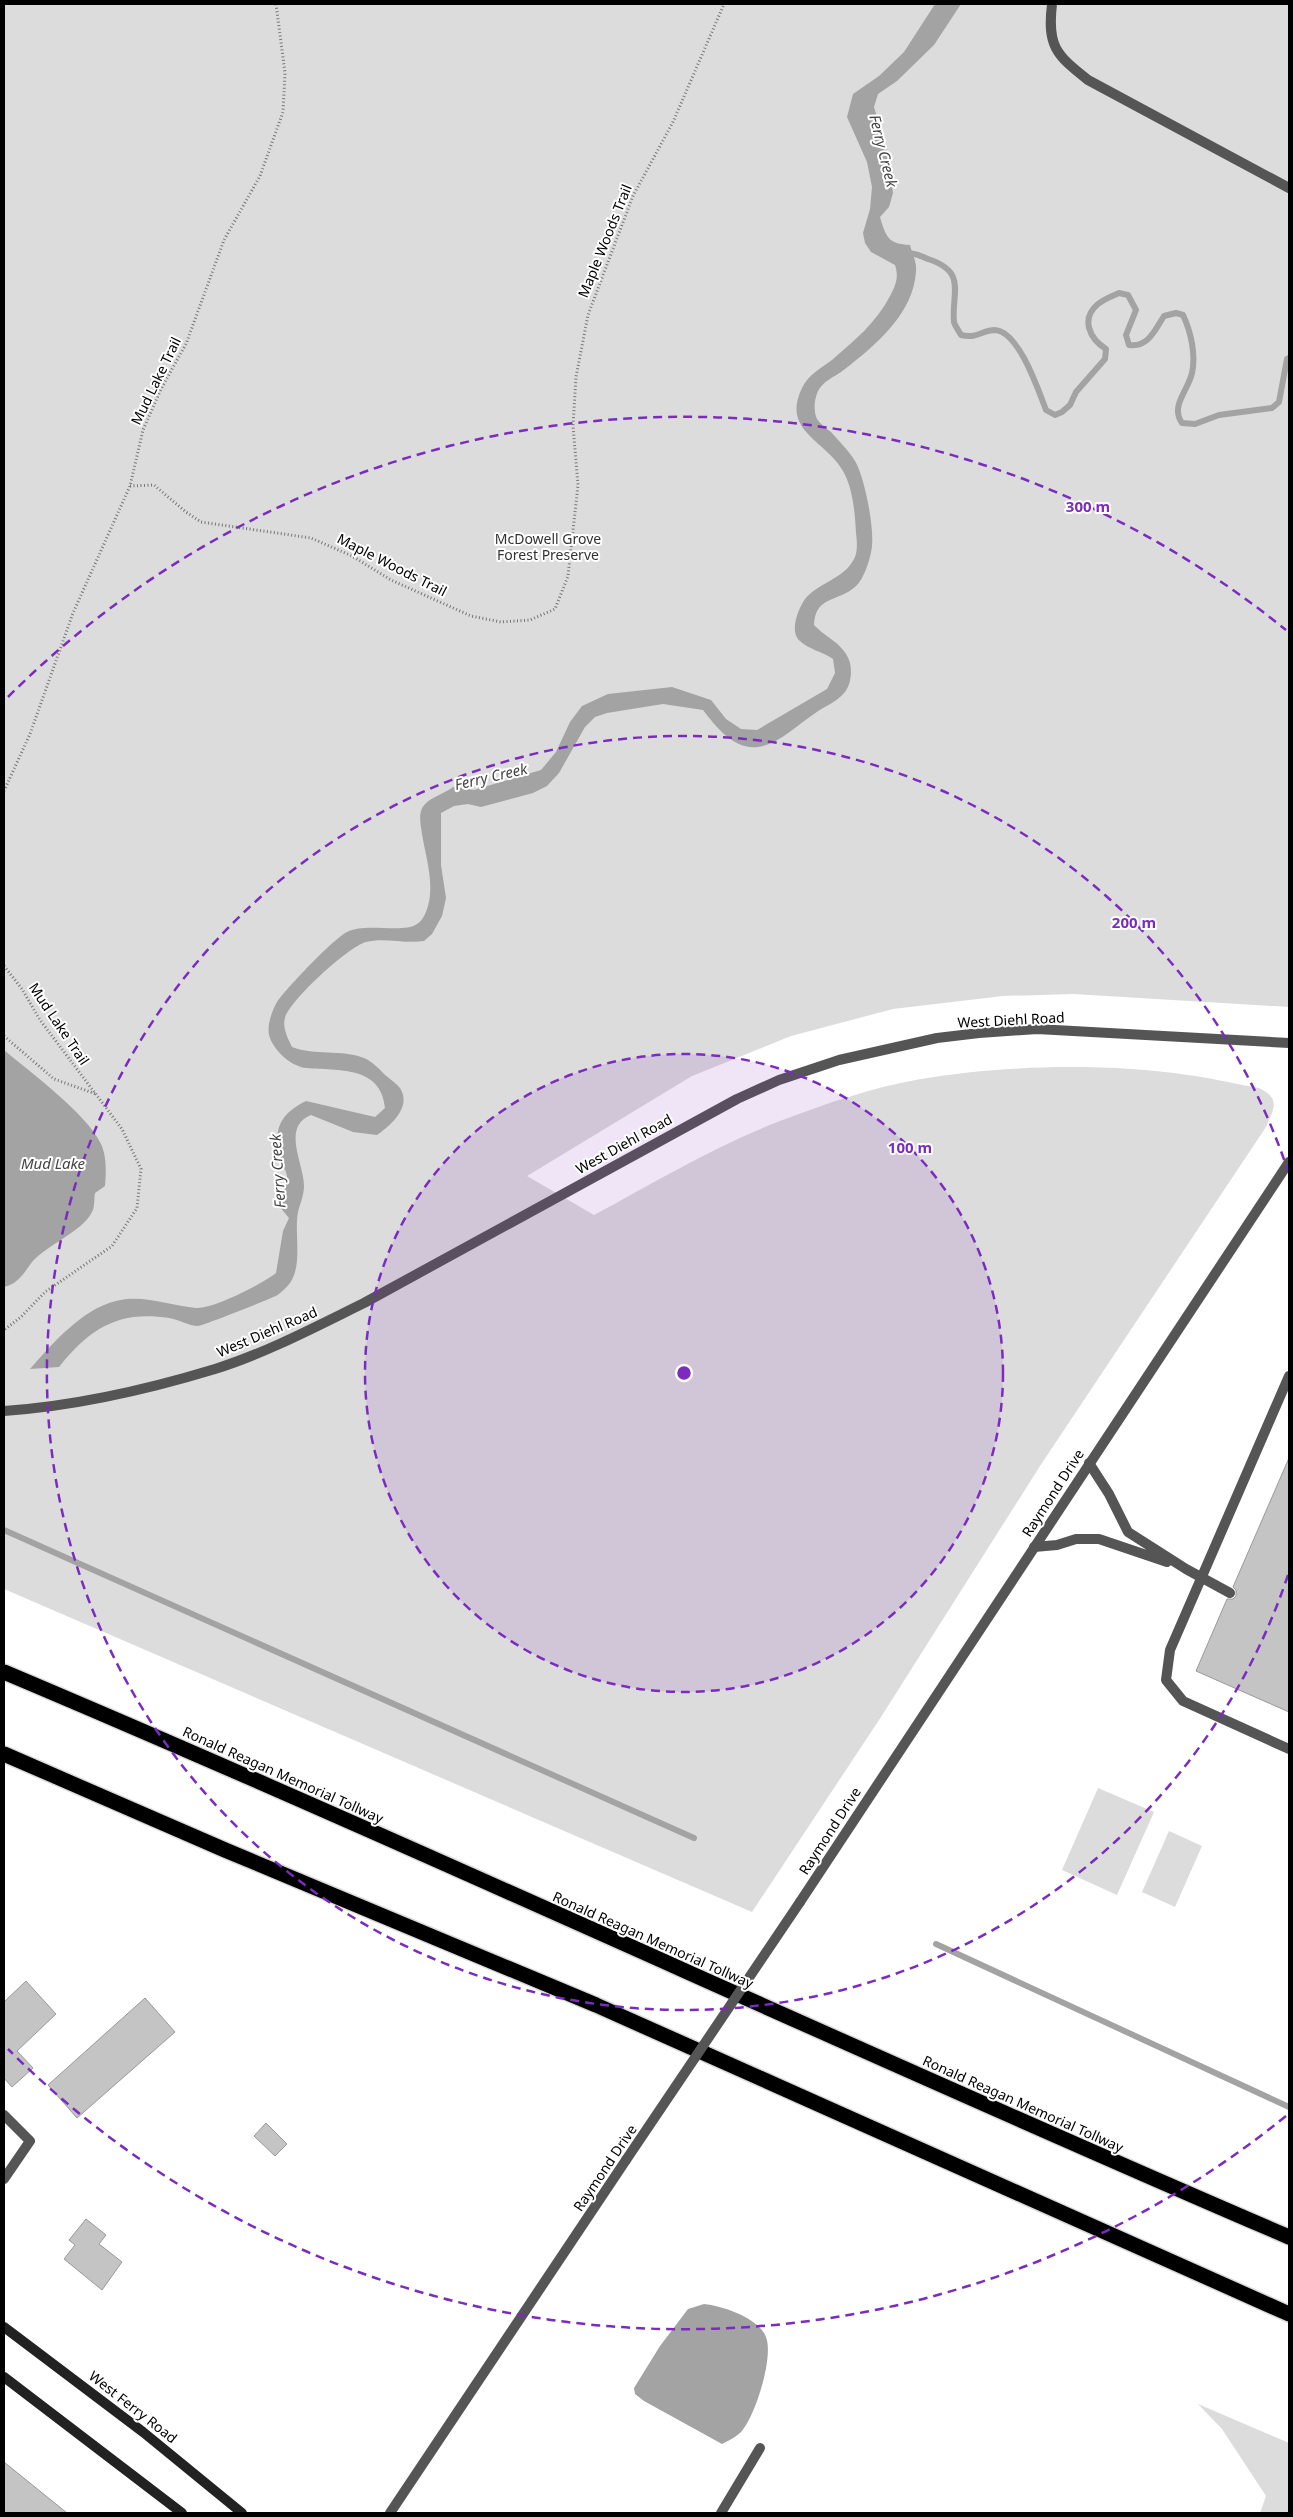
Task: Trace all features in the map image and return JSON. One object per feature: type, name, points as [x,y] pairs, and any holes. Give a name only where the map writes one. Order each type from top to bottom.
[{"type":"highway","name":"Ronald Reagan Memorial Tollway","points":[[4,1672],[234,1769],[597,1933],[1127,2168],[1289,2237]]},
{"type":"highway","points":[[4,1754],[298,1881],[605,2009],[1289,2314]]},
{"type":"main road","name":"West Ferry Road","points":[[4,2327],[143,2432],[242,2513]]},
{"type":"main road","points":[[4,2376],[182,2513]]},
{"type":"street","points":[[1052,4],[1050,34],[1062,59],[1088,80],[1289,188]]},
{"type":"street","name":"West Diehl Road","points":[[4,1411],[112,1397],[217,1368],[305,1332],[364,1303],[737,1099],[779,1080],[839,1060],[938,1038],[1037,1029],[1289,1043]]},
{"type":"street","name":"Raymond Drive","points":[[390,2513],[800,1902],[1289,1162]]},
{"type":"street","points":[[1289,1376],[1170,1650],[1166,1680],[1183,1701],[1289,1749]]},
{"type":"street","points":[[1089,1463],[1109,1494],[1128,1532],[1201,1578],[1230,1593]]},
{"type":"street","points":[[1034,1546],[1057,1545],[1076,1539],[1099,1539],[1125,1546],[1186,1569]]},
{"type":"street","points":[[4,2115],[30,2141],[4,2179]]},
{"type":"street","points":[[721,2513],[760,2448]]},
{"type":"path","name":"Mud Lake Trail","points":[[4,791],[30,734],[74,612],[130,486],[143,430],[186,344],[224,240],[260,176],[283,112],[285,72],[276,4]]},
{"type":"path","name":"Maple Woods Trail","points":[[130,486],[154,485],[186,512],[202,522],[312,538],[352,556],[391,580],[471,616],[501,622],[530,620],[556,609],[568,576],[578,485],[573,426],[576,377],[588,315],[633,196],[673,122],[724,4]]},
{"type":"path","name":"Mud Lake Trail","points":[[4,966],[22,989],[40,1020],[122,1129],[141,1169],[137,1208],[112,1246],[45,1292],[21,1317],[4,1330]]},
{"type":"path","name":"Mud Lake Trail","points":[[4,1036],[54,1079],[96,1094]]},
{"type":"green space","name":"McDowell Grove Forest Preserve","points":[[4,4],[1289,4],[1289,1007],[1073,994],[1003,996],[893,1009],[791,1036],[692,1076],[527,1176],[594,1215],[709,1153],[756,1131],[849,1097],[921,1079],[953,1074],[1054,1067],[1156,1071],[1197,1076],[1259,1088],[1266,1092],[1273,1100],[1273,1109],[1266,1127],[1040,1466],[881,1717],[752,1912],[4,1589]]},
{"type":"green space","points":[[1098,1788],[1154,1812],[1117,1895],[1062,1870]]},
{"type":"green space","points":[[1169,1831],[1202,1846],[1175,1907],[1142,1892]]},
{"type":"green space","points":[[1198,2404],[1289,2443],[1289,2513],[1260,2513],[1266,2496],[1222,2429]]},
{"type":"water","name":"Ferry Creek","points":[[935,4],[961,4],[934,45],[897,81],[878,94],[874,107],[888,155],[893,193],[889,207],[880,217],[889,238],[897,243],[910,245],[916,268],[914,286],[901,314],[881,339],[857,360],[824,383],[818,392],[815,402],[817,419],[847,450],[859,469],[872,527],[871,551],[866,568],[858,584],[848,592],[823,604],[815,616],[814,625],[840,646],[848,656],[851,674],[849,685],[845,692],[838,699],[780,738],[758,747],[749,747],[733,741],[720,730],[703,710],[663,704],[607,713],[595,717],[585,727],[559,773],[547,786],[533,793],[481,807],[468,804],[454,806],[441,813],[441,865],[446,898],[442,916],[432,934],[424,941],[373,941],[358,946],[346,953],[308,987],[297,999],[285,1018],[285,1029],[292,1047],[301,1050],[355,1055],[364,1058],[375,1065],[398,1086],[403,1095],[402,1109],[394,1121],[377,1135],[353,1132],[311,1115],[302,1121],[297,1128],[296,1147],[304,1186],[297,1220],[296,1267],[290,1283],[276,1296],[198,1326],[151,1316],[120,1320],[94,1332],[59,1367],[30,1369],[68,1329],[91,1311],[103,1305],[126,1299],[136,1299],[186,1307],[204,1307],[237,1295],[276,1273],[283,1231],[289,1218],[279,1206],[287,1176],[278,1147],[278,1130],[281,1123],[290,1111],[306,1101],[375,1117],[385,1108],[382,1094],[375,1084],[366,1077],[344,1071],[301,1067],[289,1061],[271,1041],[269,1035],[270,1018],[277,1002],[340,936],[355,929],[410,927],[422,920],[429,902],[430,893],[429,873],[420,819],[421,811],[426,803],[453,787],[474,790],[541,770],[556,752],[570,722],[582,706],[608,694],[672,687],[711,700],[726,719],[741,729],[757,730],[827,689],[835,673],[833,659],[800,641],[795,632],[795,626],[805,599],[817,588],[838,576],[850,566],[854,559],[857,546],[855,518],[851,493],[843,471],[835,460],[801,425],[797,415],[797,403],[802,388],[808,379],[864,331],[878,315],[895,285],[897,273],[895,265],[871,252],[865,243],[863,233],[870,209],[872,187],[867,162],[847,117],[853,94],[879,76],[904,52]]},
{"type":"water","name":"Mud Lake","points":[[4,1050],[57,1094],[84,1120],[101,1144],[106,1170],[105,1186],[95,1193],[93,1210],[81,1226],[47,1249],[32,1262],[17,1280],[4,1287]]},
{"type":"water","points":[[704,2304],[730,2310],[756,2324],[766,2337],[768,2346],[762,2386],[752,2414],[741,2432],[722,2444],[644,2401],[635,2394],[634,2388],[660,2346],[688,2309]]},
{"type":"building","points":[[1289,1458],[1289,1712],[1196,1671],[1227,1599],[1233,1599],[1236,1596],[1236,1590],[1233,1587]]},
{"type":"building","points":[[26,1981],[56,2014],[17,2051],[33,2068],[12,2087],[4,2078],[4,2002]]},
{"type":"building","points":[[145,1998],[175,2032],[77,2118],[48,2085]]},
{"type":"building","points":[[266,2123],[287,2144],[275,2156],[254,2136]]},
{"type":"building","points":[[86,2219],[106,2235],[99,2244],[122,2262],[102,2290],[64,2259],[75,2245],[69,2240]]},
{"type":"building","points":[[4,2462],[67,2513],[4,2513]]},
{"type":"waterway","points":[[906,254],[920,256],[949,270],[955,284],[954,322],[961,335],[972,336],[995,330],[1004,333],[1020,351],[1046,410],[1055,415],[1070,405],[1076,392],[1105,359],[1106,349],[1095,340],[1089,328],[1089,316],[1098,304],[1119,293],[1128,295],[1136,310],[1126,335],[1129,345],[1141,344],[1146,341],[1164,316],[1176,313],[1183,315],[1193,351],[1193,366],[1190,380],[1179,404],[1178,411],[1182,423],[1195,424],[1219,415],[1272,408],[1279,402],[1287,359],[1289,358]]},
{"type":"waterway","points":[[4,1530],[694,1838]]},
{"type":"waterway","points":[[936,1944],[1289,2107]]}]
